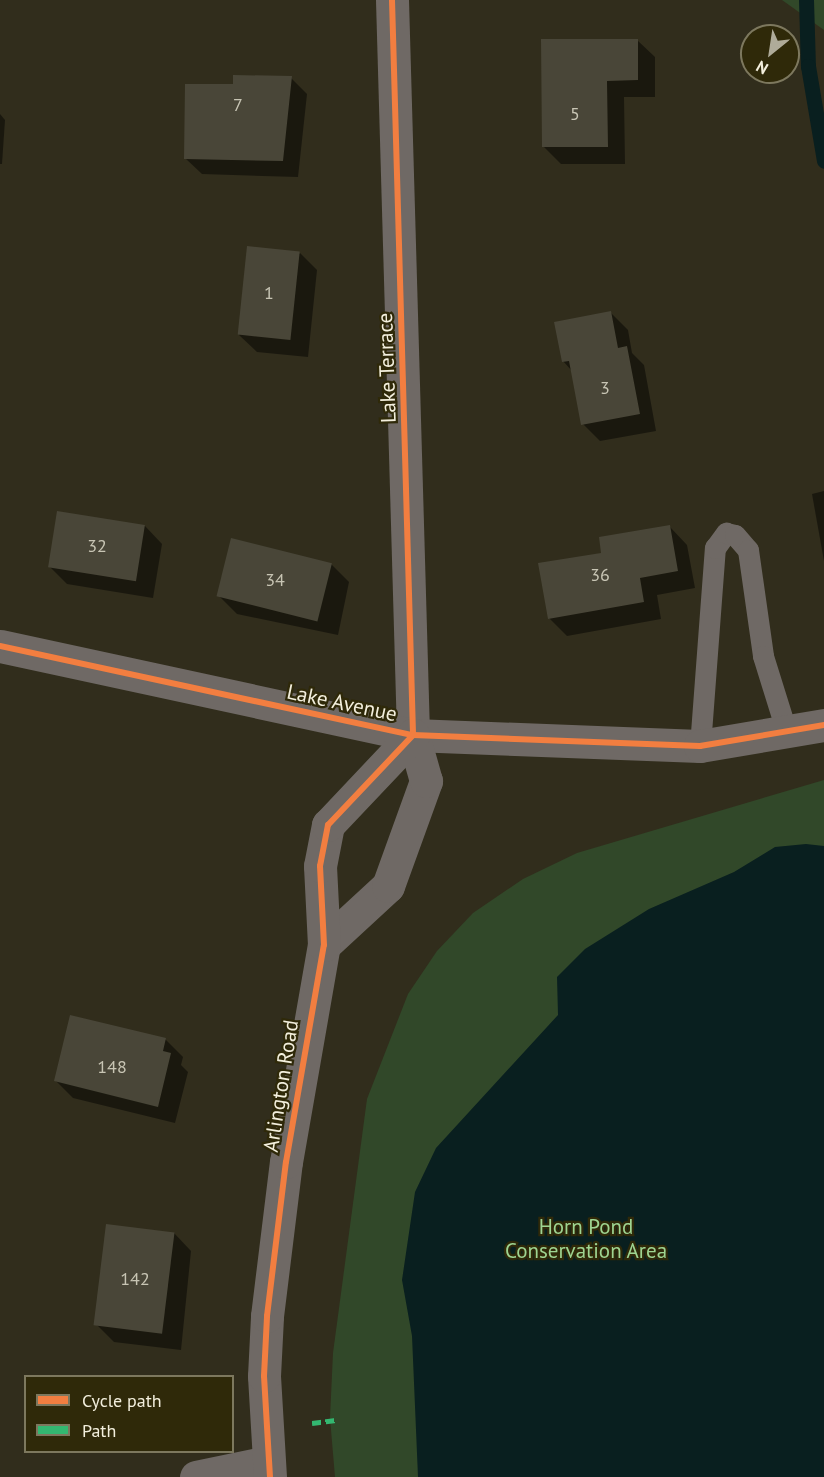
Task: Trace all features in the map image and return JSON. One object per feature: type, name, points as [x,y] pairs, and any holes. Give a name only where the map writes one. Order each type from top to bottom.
[{"type":"street","name":"Lake Terrace","points":[[392,0],[413,735]]},
{"type":"street","name":"Lake Avenue","points":[[0,646],[413,735],[700,746],[824,725]]},
{"type":"street","points":[[324,945],[388,886],[426,781],[413,735]]},
{"type":"street","name":"Arlington Road","points":[[269,1470],[264,1376],[272,1259],[324,945],[320,866],[328,825],[413,735]]},
{"type":"street","points":[[196,1477],[269,1470]]},
{"type":"lane","points":[[700,746],[715,548],[726,533],[735,535],[748,550],[764,656],[787,733]]},
{"type":"green space","points":[[782,0],[824,0],[824,30]]},
{"type":"green space","name":"Horn Pond Conservation Area","points":[[824,780],[824,1477],[335,1477],[330,1418],[333,1353],[367,1099],[408,994],[437,951],[473,913],[523,879],[577,853]]},
{"type":"water","name":"Horn Pond Conservation Area","points":[[806,844],[824,846],[824,1477],[418,1477],[412,1336],[402,1280],[415,1192],[436,1148],[558,1015],[557,977],[585,949],[649,909],[734,872],[775,847]]},
{"type":"building","points":[[541,39],[638,39],[638,80],[607,81],[608,147],[542,147]]},
{"type":"building","points":[[233,75],[292,76],[283,161],[184,159],[185,84],[233,84]]},
{"type":"building","points":[[247,246],[300,252],[290,340],[238,335]]},
{"type":"building","points":[[611,311],[618,348],[627,346],[640,414],[581,425],[569,361],[562,362],[554,322]]},
{"type":"building","points":[[57,511],[145,525],[136,581],[48,567]]},
{"type":"building","points":[[670,525],[678,571],[640,578],[644,602],[548,619],[538,563],[601,553],[599,537]]},
{"type":"building","points":[[231,538],[332,563],[317,621],[216,596]]},
{"type":"building","points":[[70,1015],[166,1038],[163,1051],[171,1053],[158,1107],[54,1081]]},
{"type":"building","points":[[106,1224],[174,1232],[162,1334],[94,1325]]},
{"type":"waterway","points":[[806,0],[808,66],[824,161]]},
{"type":"marked path","points":[[312,1423],[336,1420]]},
{"type":"cycle path","points":[[392,0],[413,735]]},
{"type":"cycle path","points":[[0,646],[413,735],[700,746],[824,725]]},
{"type":"cycle path","points":[[270,1477],[264,1376],[267,1316],[286,1162],[324,945],[320,866],[328,825],[413,735]]}]
